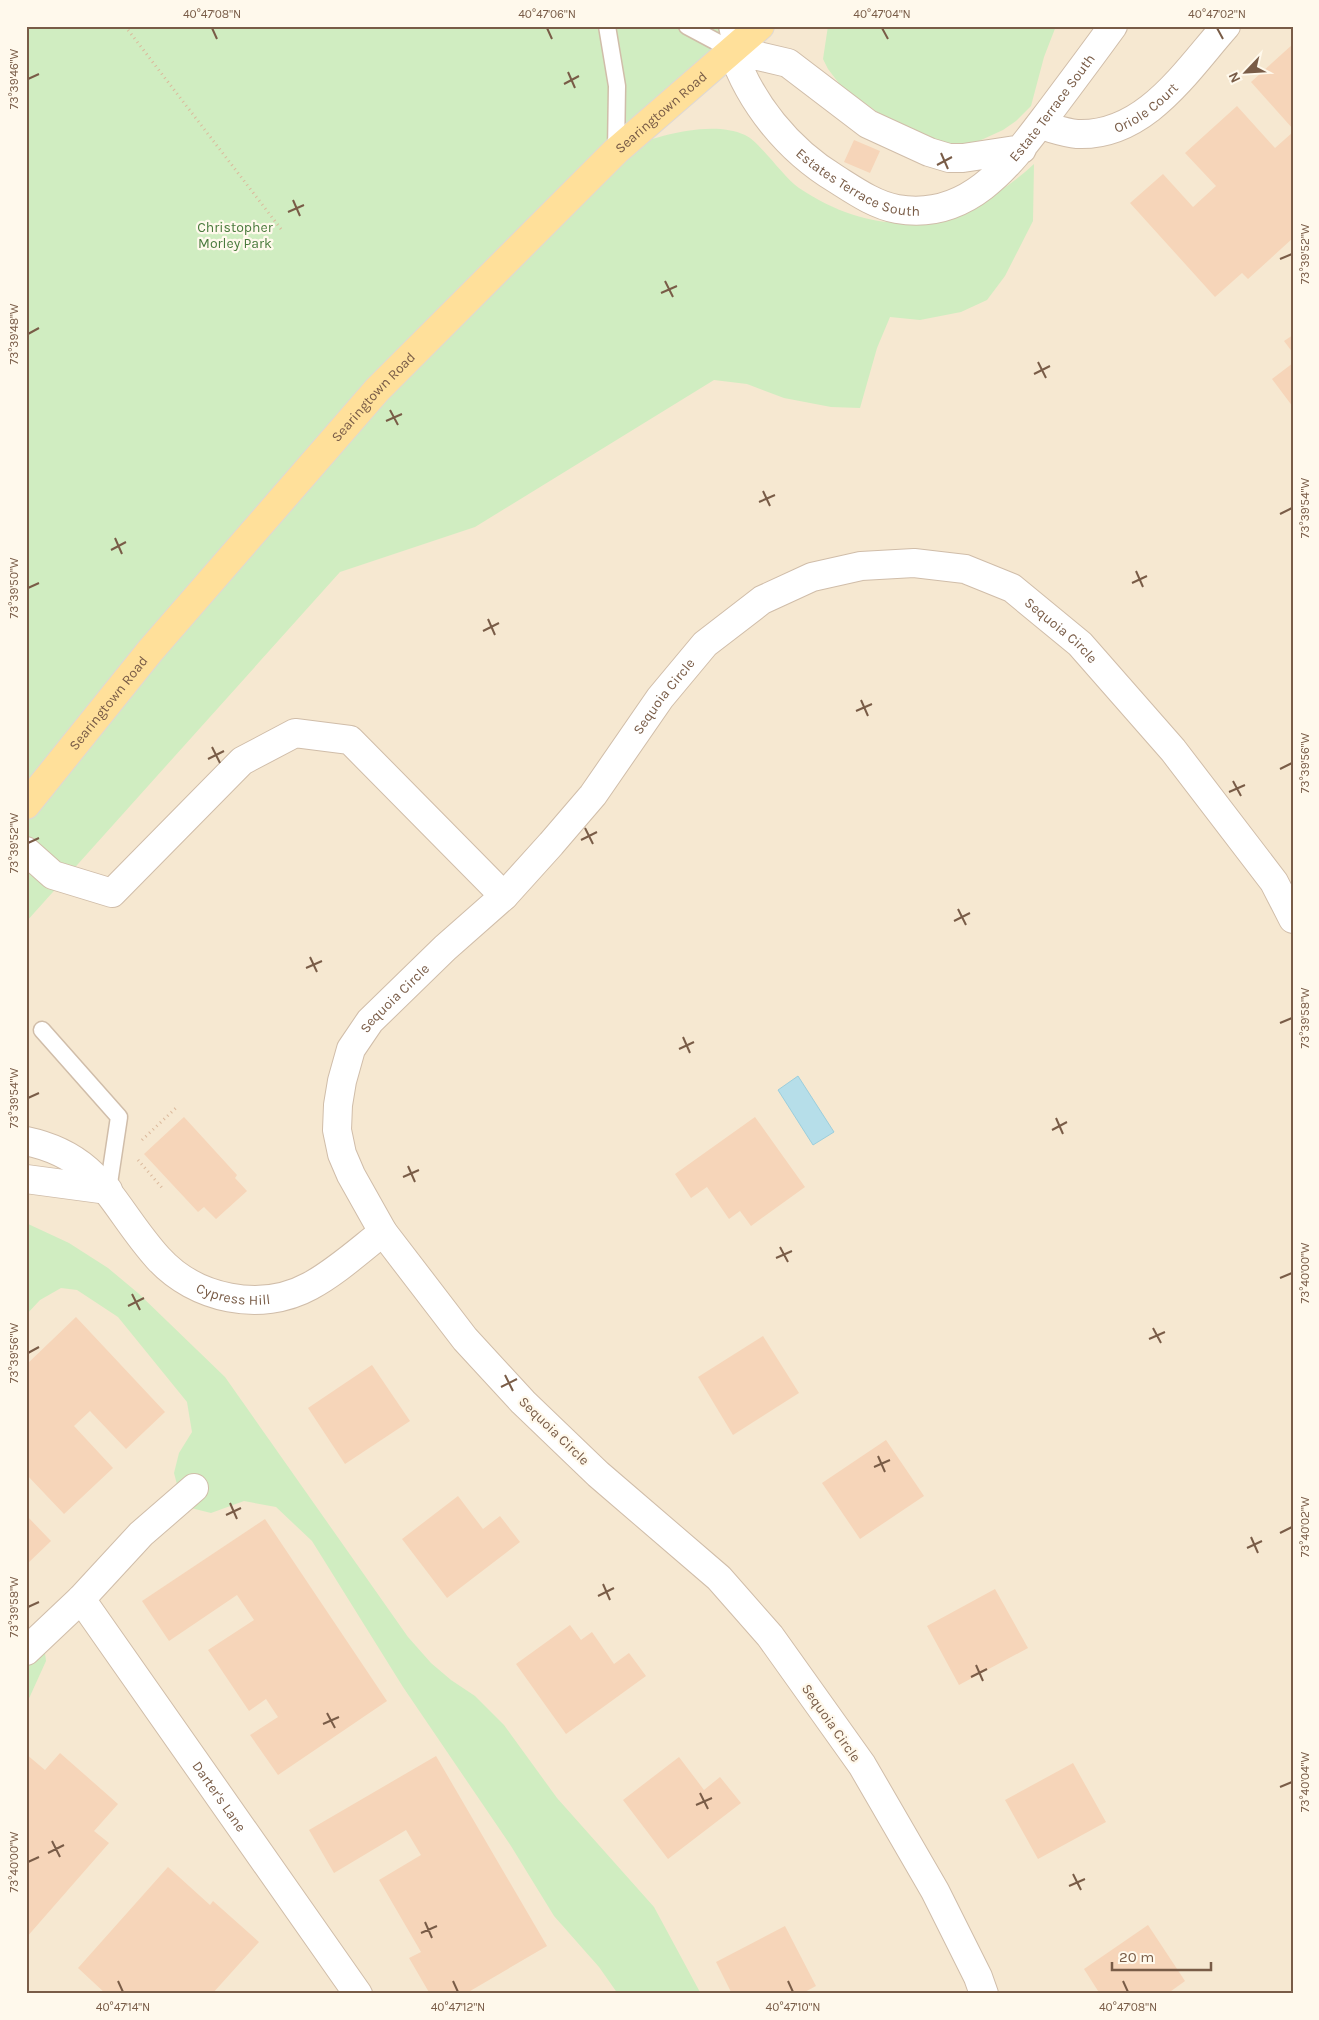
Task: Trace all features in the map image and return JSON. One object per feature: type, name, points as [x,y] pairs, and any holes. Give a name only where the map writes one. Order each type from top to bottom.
[{"type":"main road","name":"Searingtown Road","points":[[26,805],[150,651],[377,390],[729,38],[760,26]]},
{"type":"street","name":"Estate Terrace South","points":[[729,38],[788,63],[868,124],[929,152],[949,158],[964,158],[1022,149],[1113,26]]},
{"type":"street","name":"Oriole Court","points":[[1040,125],[1069,132],[1090,134],[1115,129],[1140,117],[1160,100],[1226,26]]},
{"type":"street","name":"Estates Terrace South","points":[[729,38],[752,93],[773,124],[795,148],[830,175],[855,191],[896,208],[910,210],[937,208],[965,198],[996,178],[1022,149]]},
{"type":"street","name":"Sequoia Circle","points":[[984,1994],[978,1977],[935,1891],[862,1765],[770,1636],[719,1578],[598,1474],[523,1402],[466,1339],[383,1232],[351,1175],[342,1154],[338,1130],[338,1105],[351,1049],[370,1021],[390,1000],[504,896],[593,795],[660,698],[705,644],[762,600],[812,577],[861,566],[914,563],[965,569],[1012,588],[1080,644],[1173,750],[1274,882],[1293,919]]},
{"type":"street","points":[[26,851],[53,875],[112,892],[242,761],[295,733],[350,740],[504,896]]},
{"type":"street","name":"Cypress Hill","points":[[26,1141],[61,1151],[81,1163],[108,1190],[158,1258],[186,1281],[212,1293],[235,1299],[258,1301],[284,1297],[310,1287],[383,1232]]},
{"type":"street","points":[[26,1179],[108,1190]]},
{"type":"street","points":[[26,1650],[81,1600],[140,1534],[194,1488]]},
{"type":"street","name":"Darter's Lane","points":[[81,1600],[358,1994]]},
{"type":"lane","points":[[607,26],[616,86],[616,151]]},
{"type":"lane","points":[[687,26],[729,38]]},
{"type":"lane","points":[[42,1030],[119,1117],[108,1190]]},
{"type":"path","points":[[125,26],[281,230]]},
{"type":"path","points":[[130,1150],[178,1106]]},
{"type":"path","points":[[116,1135],[164,1190]]},
{"type":"shaded area","points":[[759,26],[1293,26],[1293,1994],[26,1994],[26,805],[150,651]]},
{"type":"green space","name":"Christopher Morley Park","points":[[26,26],[759,26],[619,149],[699,129],[715,129],[745,135],[799,188],[830,206],[861,217],[891,222],[921,222],[950,215],[979,203],[1007,186],[1034,164],[1033,221],[1005,276],[987,300],[961,312],[920,320],[890,317],[877,348],[860,408],[831,407],[784,398],[747,384],[714,380],[475,527],[340,572],[26,922]]},
{"type":"green space","points":[[828,26],[1056,26],[1044,57],[1031,106],[1016,121],[1003,130],[968,146],[919,142],[841,86],[823,59]]},
{"type":"green space","points":[[26,1223],[69,1243],[108,1268],[138,1293],[225,1377],[408,1637],[431,1663],[451,1680],[475,1696],[504,1725],[557,1798],[654,1907],[701,1994],[618,1994],[599,1967],[554,1916],[511,1846],[403,1687],[312,1541],[276,1507],[244,1501],[211,1513],[191,1508],[179,1492],[174,1473],[179,1453],[192,1432],[187,1402],[118,1317],[77,1290],[61,1288],[40,1300],[26,1315]]},
{"type":"green space","points":[[26,1624],[44,1645],[46,1661],[26,1705]]},
{"type":"water","points":[[798,1076],[834,1132],[813,1145],[778,1090]]},
{"type":"building","points":[[1293,44],[1293,129],[1251,82]]},
{"type":"building","points":[[1237,106],[1275,148],[1293,132],[1293,238],[1248,279],[1242,273],[1215,297],[1130,203],[1163,174],[1193,207],[1216,186],[1185,153]]},
{"type":"building","points":[[854,140],[880,151],[870,173],[844,162]]},
{"type":"building","points":[[1293,335],[1293,353],[1284,341]]},
{"type":"building","points":[[1293,363],[1293,407],[1272,379]]},
{"type":"building","points":[[184,1117],[237,1175],[235,1178],[247,1191],[216,1219],[204,1207],[198,1212],[144,1154]]},
{"type":"building","points":[[755,1117],[805,1187],[751,1226],[740,1211],[729,1219],[707,1187],[691,1198],[675,1174]]},
{"type":"building","points":[[76,1317],[165,1412],[126,1449],[90,1411],[74,1426],[113,1468],[64,1514],[26,1474],[26,1365]]},
{"type":"building","points":[[763,1336],[799,1393],[733,1435],[698,1377]]},
{"type":"building","points":[[372,1365],[410,1421],[345,1464],[308,1408]]},
{"type":"building","points":[[886,1440],[924,1496],[860,1539],[822,1483]]},
{"type":"building","points":[[458,1496],[483,1529],[500,1516],[520,1542],[447,1598],[402,1539]]},
{"type":"building","points":[[26,1515],[51,1541],[26,1565]]},
{"type":"building","points":[[265,1519],[387,1701],[278,1775],[250,1735],[278,1717],[266,1699],[249,1711],[208,1650],[254,1620],[237,1595],[169,1641],[142,1601]]},
{"type":"building","points":[[995,1589],[1028,1648],[959,1685],[927,1626]]},
{"type":"building","points":[[570,1625],[581,1640],[592,1632],[614,1664],[629,1653],[646,1676],[566,1734],[516,1664]]},
{"type":"building","points":[[60,1753],[118,1804],[94,1831],[109,1843],[26,1938],[26,1754],[45,1770]]},
{"type":"building","points":[[436,1756],[547,1946],[465,1994],[430,1994],[409,1958],[421,1952],[379,1880],[421,1855],[406,1830],[334,1873],[309,1830]]},
{"type":"building","points":[[679,1757],[704,1790],[720,1777],[741,1803],[668,1859],[623,1800]]},
{"type":"building","points":[[1073,1763],[1106,1822],[1038,1859],[1005,1800]]},
{"type":"building","points":[[168,1867],[210,1905],[213,1901],[259,1942],[212,1994],[106,1994],[78,1968]]},
{"type":"building","points":[[1148,1925],[1185,1981],[1167,1994],[1100,1994],[1084,1969]]},
{"type":"building","points":[[785,1926],[816,1986],[801,1994],[732,1994],[716,1962]]}]
